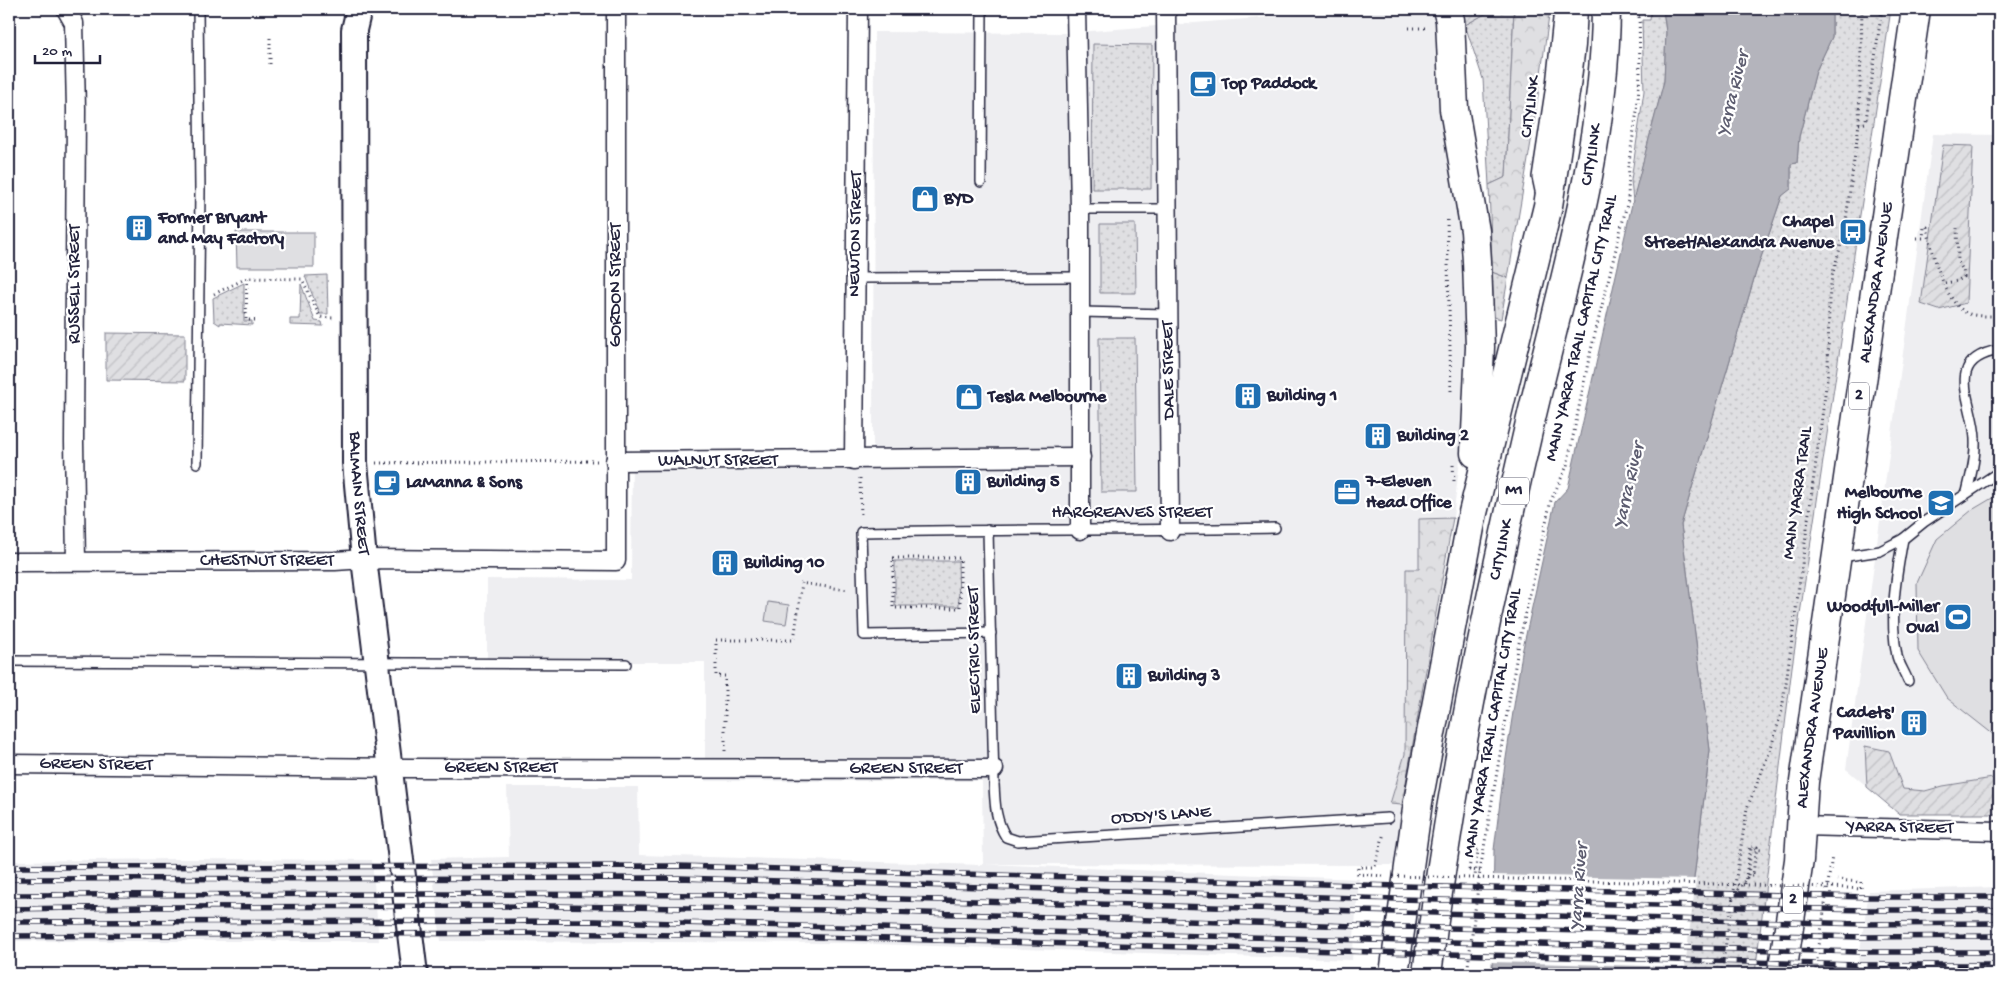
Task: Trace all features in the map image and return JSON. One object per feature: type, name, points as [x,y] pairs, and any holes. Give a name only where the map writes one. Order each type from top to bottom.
[{"type":"main road","points":[[1447,9],[1450,20],[1454,109],[1475,231],[1480,296],[1480,347],[1472,517]]},
{"type":"main road","name":"M1","points":[[1394,974],[1418,802],[1472,517],[1548,206],[1566,86],[1573,9]]},
{"type":"main road","name":"CITYLINK","points":[[1427,974],[1453,796],[1490,596],[1591,161],[1603,65],[1606,9]]},
{"type":"main road","name":"ALEXANDRA AVENUE","points":[[1782,974],[1799,860],[1804,782],[1916,9]]},
{"type":"street","name":"RUSSELL STREET","points":[[66,9],[74,23],[74,442],[76,561]]},
{"type":"street","name":"BALMAIN STREET","points":[[359,9],[354,30],[355,463],[364,559],[415,974]]},
{"type":"street","name":"GORDON STREET","points":[[616,9],[616,561]]},
{"type":"street","name":"NEWTON STREET","points":[[857,460],[858,9]]},
{"type":"street","points":[[1076,9],[1081,277],[1080,530]]},
{"type":"street","name":"DALE STREET","points":[[1166,9],[1170,530]]},
{"type":"street","name":"WALNUT STREET","points":[[615,461],[1081,457]]},
{"type":"street","name":"CHESTNUT STREET","points":[[9,562],[335,561],[364,559],[616,561]]},
{"type":"street","name":"GREEN STREET","points":[[9,764],[391,768],[994,769]]},
{"type":"street","name":"YARRA STREET","points":[[1801,826],[1999,830]]},
{"type":"lane","points":[[197,463],[200,190],[198,9]]},
{"type":"lane","points":[[981,182],[982,9]]},
{"type":"lane","name":"CITYLINK","points":[[1548,206],[1540,194],[1538,177],[1552,76],[1558,9]]},
{"type":"lane","points":[[1080,209],[1168,209]]},
{"type":"lane","points":[[856,278],[1081,277]]},
{"type":"lane","points":[[1080,312],[1168,314]]},
{"type":"lane","points":[[1967,492],[1973,467],[1975,440],[1972,414],[1964,379],[1968,365],[1975,358],[1999,350]]},
{"type":"lane","points":[[1838,557],[1880,552],[1903,539],[1924,522],[1999,472]]},
{"type":"lane","name":"HARGREAVES STREET","points":[[861,532],[1275,528]]},
{"type":"lane","name":"ELECTRIC STREET","points":[[988,530],[994,769]]},
{"type":"lane","points":[[861,532],[864,635],[991,633]]},
{"type":"lane","points":[[1903,539],[1894,588],[1894,623],[1897,657],[1908,681]]},
{"type":"lane","points":[[9,661],[626,664]]},
{"type":"lane","name":"ODDY'S LANE","points":[[994,769],[996,811],[999,826],[1006,837],[1018,841],[1388,818]]},
{"type":"path","name":"MAIN YARRA TRAIL CAPITAL CITY TRAIL","points":[[1467,974],[1480,871],[1519,643],[1551,500],[1567,466],[1588,358],[1628,200],[1629,161],[1637,111],[1640,74],[1639,9]]},
{"type":"path","points":[[1639,15],[1647,15],[1646,9]]},
{"type":"path","name":"MAIN YARRA TRAIL","points":[[1721,974],[1748,808],[1770,751],[1782,710],[1786,683],[1828,372],[1829,300],[1832,276],[1844,234],[1859,124],[1862,9]]},
{"type":"path","points":[[1859,124],[1866,120],[1882,9]]},
{"type":"path","points":[[270,30],[270,64]]},
{"type":"path","points":[[1446,219],[1452,398]]},
{"type":"path","points":[[1916,238],[1924,238],[1924,227],[1927,227],[1933,255],[1952,300],[1965,312],[1980,316],[1999,316]]},
{"type":"path","points":[[1945,283],[1957,281],[1964,277],[1963,270],[1958,262],[1958,228]]},
{"type":"path","points":[[246,278],[246,320],[255,320],[255,324]]},
{"type":"path","points":[[214,294],[246,278],[302,279],[320,317],[334,318]]},
{"type":"path","points":[[857,460],[861,532]]},
{"type":"path","points":[[355,463],[615,461]]},
{"type":"path","points":[[1453,464],[1454,483]]},
{"type":"path","points":[[893,558],[960,558],[960,608],[893,608],[893,558]]},
{"type":"path","points":[[725,752],[725,676],[716,676],[716,640],[794,640],[801,583],[863,592]]},
{"type":"path","points":[[1388,818],[1375,867],[1358,867],[1358,874],[1745,884],[1861,889],[1861,882],[1837,880]]},
{"type":"path","points":[[1745,884],[1750,846],[1757,847],[1754,876],[1748,876]]},
{"type":"path","points":[[1732,899],[1748,876],[1751,849],[1762,850]]},
{"type":"path","points":[[1475,877],[1478,850],[1472,850],[1469,870],[1480,871]]},
{"type":"path","points":[[1815,974],[1832,856]]},
{"type":"shaded area","points":[[1374,9],[1427,9],[1438,19],[1469,262],[1468,393],[1453,518],[1402,805],[1395,865],[985,864],[1359,879],[1352,960],[847,943],[441,941],[431,859],[509,857],[507,787],[638,787],[639,855],[983,865],[982,781],[705,781],[705,662],[487,662],[487,579],[631,580],[632,455],[873,455],[874,32],[1065,33]]},
{"type":"shaded area","name":"Melbourne High School","points":[[1933,134],[1999,135],[1999,809],[1887,803],[1846,769]]},
{"type":"shaded area","points":[[176,859],[372,860],[379,941],[9,941],[9,861]]},
{"type":"shaded area","points":[[1999,887],[1999,969],[1857,970],[1869,891]]},
{"type":"green space","points":[[1472,9],[1494,9],[1465,25],[1462,15]]},
{"type":"green space","points":[[1494,9],[1514,9],[1506,177],[1489,185],[1483,79],[1465,25]]},
{"type":"green space","points":[[1514,9],[1550,9],[1533,130],[1508,278],[1492,272],[1489,185],[1506,177]]},
{"type":"green space","points":[[1663,9],[1666,32],[1664,81],[1633,202],[1631,180],[1644,91],[1642,20],[1650,20],[1651,10]]},
{"type":"green space","points":[[1832,9],[1891,9],[1792,667],[1755,974],[1682,974],[1710,750],[1681,525],[1756,272],[1782,196],[1791,188],[1791,164],[1797,163],[1799,137],[1816,71],[1832,37]]},
{"type":"green space","points":[[1093,44],[1152,45],[1151,189],[1092,189]]},
{"type":"green space","points":[[1943,145],[1973,146],[1966,303],[1939,310],[1921,304]]},
{"type":"green space","points":[[1100,224],[1135,224],[1136,293],[1100,293]]},
{"type":"green space","points":[[236,232],[314,232],[314,267],[237,267]]},
{"type":"green space","points":[[1492,272],[1508,278],[1501,319],[1494,317]]},
{"type":"green space","points":[[327,275],[328,314],[320,314],[305,276]]},
{"type":"green space","points":[[244,283],[244,321],[252,321],[252,325],[220,323],[220,325],[214,321],[213,298]]},
{"type":"green space","points":[[301,284],[315,321],[322,322],[323,326],[290,325],[290,319],[300,319]]},
{"type":"green space","points":[[106,333],[185,334],[185,381],[106,380]]},
{"type":"green space","points":[[1099,338],[1135,338],[1137,492],[1101,492]]},
{"type":"green space","name":"Woodfull-Miller Oval","points":[[1999,494],[1999,739],[1947,698],[1918,651],[1917,583],[1937,539],[1972,510]]},
{"type":"green space","points":[[1453,518],[1402,805],[1390,804],[1405,754],[1406,569],[1419,569],[1419,519]]},
{"type":"green space","points":[[895,561],[958,561],[959,606],[895,606]]},
{"type":"green space","points":[[768,602],[789,605],[786,624],[765,621]]},
{"type":"green space","points":[[1865,746],[1889,751],[1903,789],[1925,791],[1943,786],[1999,777],[1999,814],[1899,814],[1867,787]]},
{"type":"water","name":"Yarra River","points":[[1663,9],[1832,9],[1832,37],[1816,71],[1799,137],[1797,163],[1791,164],[1791,189],[1782,196],[1756,272],[1681,525],[1710,750],[1682,974],[1492,974],[1494,850],[1522,653],[1555,502],[1568,488],[1632,204],[1664,81],[1666,32]]},
{"type":"pier","points":[[1491,875],[1696,879],[1685,967],[1489,962]]},
{"type":"railway","points":[[9,867],[678,866],[1868,897],[1999,897]]},
{"type":"railway","points":[[9,879],[679,878],[1357,898],[1866,910],[1999,910]]},
{"type":"railway","points":[[9,895],[746,895],[1864,924],[1999,923]]},
{"type":"railway","points":[[9,909],[554,906],[822,910],[1355,926],[1862,937],[1999,936]]},
{"type":"railway","points":[[9,922],[595,921],[1860,952],[1999,952]]},
{"type":"railway","points":[[9,936],[532,933],[817,937],[1858,965],[1999,965]]},
{"type":"place","name":"Top Paddock","points":[[1203,84]]},
{"type":"place","name":"BYD","points":[[925,199]]},
{"type":"place","name":"Former Bryant and May Factory","points":[[139,228]]},
{"type":"place","name":"Chapel Street/Alexandra Avenue","points":[[1853,232]]},
{"type":"place","name":"Building 1","points":[[1248,396]]},
{"type":"place","name":"Tesla Melbourne","points":[[969,397]]},
{"type":"place","name":"Building 2","points":[[1378,436]]},
{"type":"place","name":"Building 5","points":[[968,482]]},
{"type":"place","name":"LaManna & Sons","points":[[387,483]]},
{"type":"place","name":"7-Eleven Head Office","points":[[1347,492]]},
{"type":"place","name":"Melbourne High School","points":[[1941,503]]},
{"type":"place","name":"Building 10","points":[[725,563]]},
{"type":"place","name":"Woodfull-Miller Oval","points":[[1958,617]]},
{"type":"place","name":"Building 3","points":[[1129,676]]},
{"type":"place","name":"Cadets' Pavillion","points":[[1914,723]]}]
